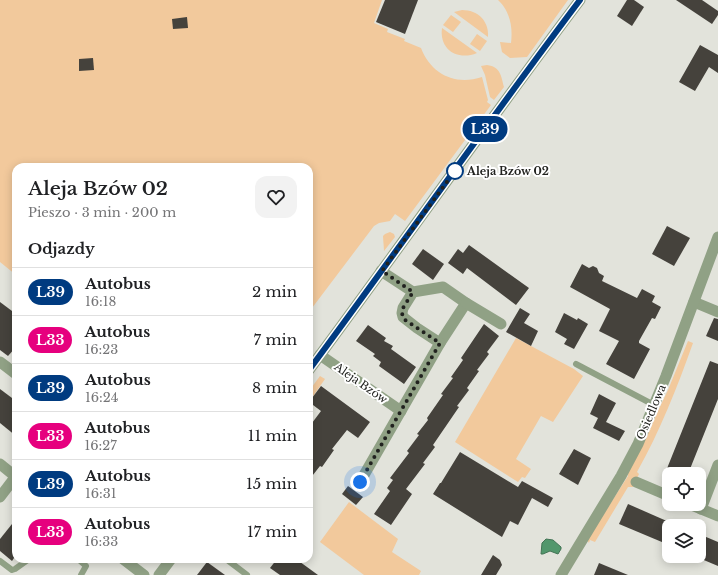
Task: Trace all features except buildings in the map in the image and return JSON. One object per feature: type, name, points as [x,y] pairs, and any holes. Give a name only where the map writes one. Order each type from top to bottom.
[{"type":"street","points":[[313,365],[523,75],[580,0]]},
{"type":"street","name":"Osiedlowa","points":[[561,575],[638,444],[718,237]]},
{"type":"street","points":[[382,271],[413,292],[443,287],[501,324]]},
{"type":"street","points":[[413,292],[403,308],[403,317],[405,320],[440,343]]},
{"type":"street","points":[[694,302],[718,312]]},
{"type":"street","points":[[360,482],[440,343],[466,303]]},
{"type":"street","name":"Aleja Bzów","points":[[320,355],[401,411]]},
{"type":"street","points":[[0,362],[12,371]]},
{"type":"street","points":[[0,464],[12,473]]},
{"type":"street","points":[[706,499],[715,482],[718,465]]},
{"type":"street","points":[[0,497],[12,481]]},
{"type":"street","points":[[636,482],[662,493]]},
{"type":"street","points":[[706,511],[718,516]]},
{"type":"street","points":[[128,563],[144,575]]},
{"type":"street","points":[[159,575],[168,563]]},
{"type":"lane","points":[[576,364],[654,405]]},
{"type":"lane","points":[[0,561],[12,570],[23,563]]},
{"type":"lane","points":[[81,575],[86,566],[83,563]]},
{"type":"lane","points":[[231,563],[247,575]]},
{"type":"shaded area","points":[[0,0],[382,0],[374,23],[388,29],[387,32],[405,39],[404,41],[421,48],[431,65],[445,76],[462,80],[482,77],[488,100],[487,102],[491,105],[405,221],[395,214],[390,221],[379,223],[374,226],[313,307],[313,163],[12,163],[12,272],[0,262]]},
{"type":"shaded area","points":[[498,0],[568,0],[527,57],[510,58],[502,52],[500,42],[511,43],[512,31],[510,20],[502,4]]},
{"type":"shaded area","points":[[462,10],[478,14],[487,26],[488,37],[454,12]]},
{"type":"shaded area","points":[[451,15],[461,22],[453,32],[443,25]]},
{"type":"shaded area","points":[[442,28],[477,53],[463,56],[451,52],[444,42]]},
{"type":"shaded area","points":[[477,34],[487,41],[480,51],[470,44]]},
{"type":"shaded area","points":[[487,65],[498,70],[504,87],[494,100],[490,97],[485,75],[481,66]]},
{"type":"shaded area","points":[[390,232],[394,234],[395,237],[384,251],[383,236]]},
{"type":"shaded area","points":[[516,338],[574,369],[583,376],[553,422],[541,416],[516,459],[531,469],[525,478],[522,477],[518,482],[455,442]]},
{"type":"shaded area","points":[[688,341],[693,343],[681,376],[661,425],[637,472],[639,474],[633,487],[628,487],[595,542],[590,540],[589,543],[587,540],[628,476],[628,473],[668,390]]},
{"type":"shaded area","points":[[320,376],[325,379],[313,396],[313,386]]},
{"type":"shaded area","points":[[349,502],[398,539],[392,552],[421,571],[419,575],[364,575],[320,542]]},
{"type":"shaded area","points":[[546,539],[553,540],[561,547],[558,554],[550,551],[541,554],[542,543]]},
{"type":"bus line","name":"L39","points":[[313,365],[523,75],[580,0]]},
{"type":"place","name":"Aleja Bzów 02","points":[[455,171]]},
{"type":"route","points":[[360,482],[440,343],[405,320],[402,313],[403,308],[413,292],[382,271],[457,168],[455,171]]}]
